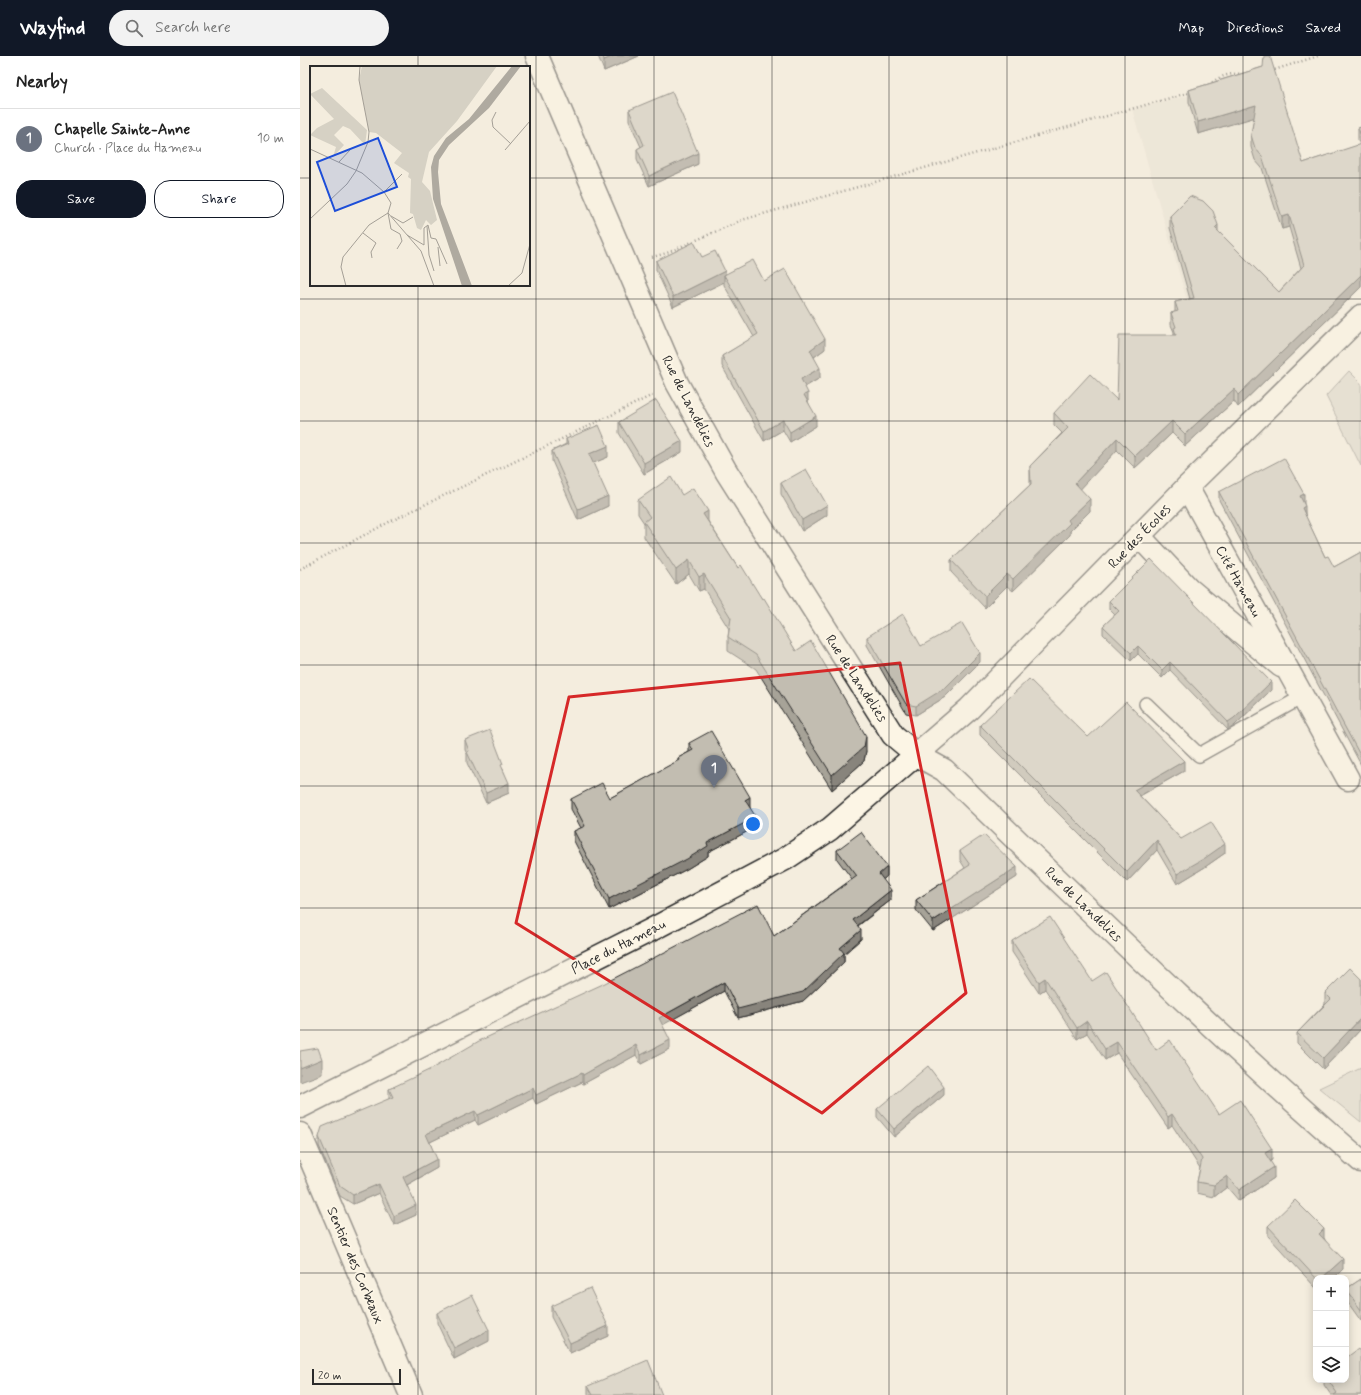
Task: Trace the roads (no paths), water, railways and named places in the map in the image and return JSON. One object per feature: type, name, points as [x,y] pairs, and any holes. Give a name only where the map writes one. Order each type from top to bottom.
[{"type":"street","name":"Rue de Landelies","points":[[537,56],[677,383],[726,471],[893,735],[917,755],[944,770],[1120,939],[1312,1119],[1361,1161]]},
{"type":"street","name":"Rue des Écoles","points":[[917,755],[969,709],[1187,487],[1361,316]]},
{"type":"street","name":"Cité Hameau","points":[[1187,487],[1304,696],[1348,779]]},
{"type":"street","name":"Cité Hameau","points":[[1139,536],[1189,589],[1292,675]]},
{"type":"street","name":"Place du Hameau","points":[[300,1107],[514,1000],[785,859],[830,829],[917,755]]},
{"type":"street","name":"Sentier des Corbeaux","points":[[300,1134],[411,1395]]},
{"type":"lane","points":[[1146,704],[1199,755],[1304,696]]},
{"type":"place","name":"Chapelle Sainte-Anne","points":[[714,788]]}]
